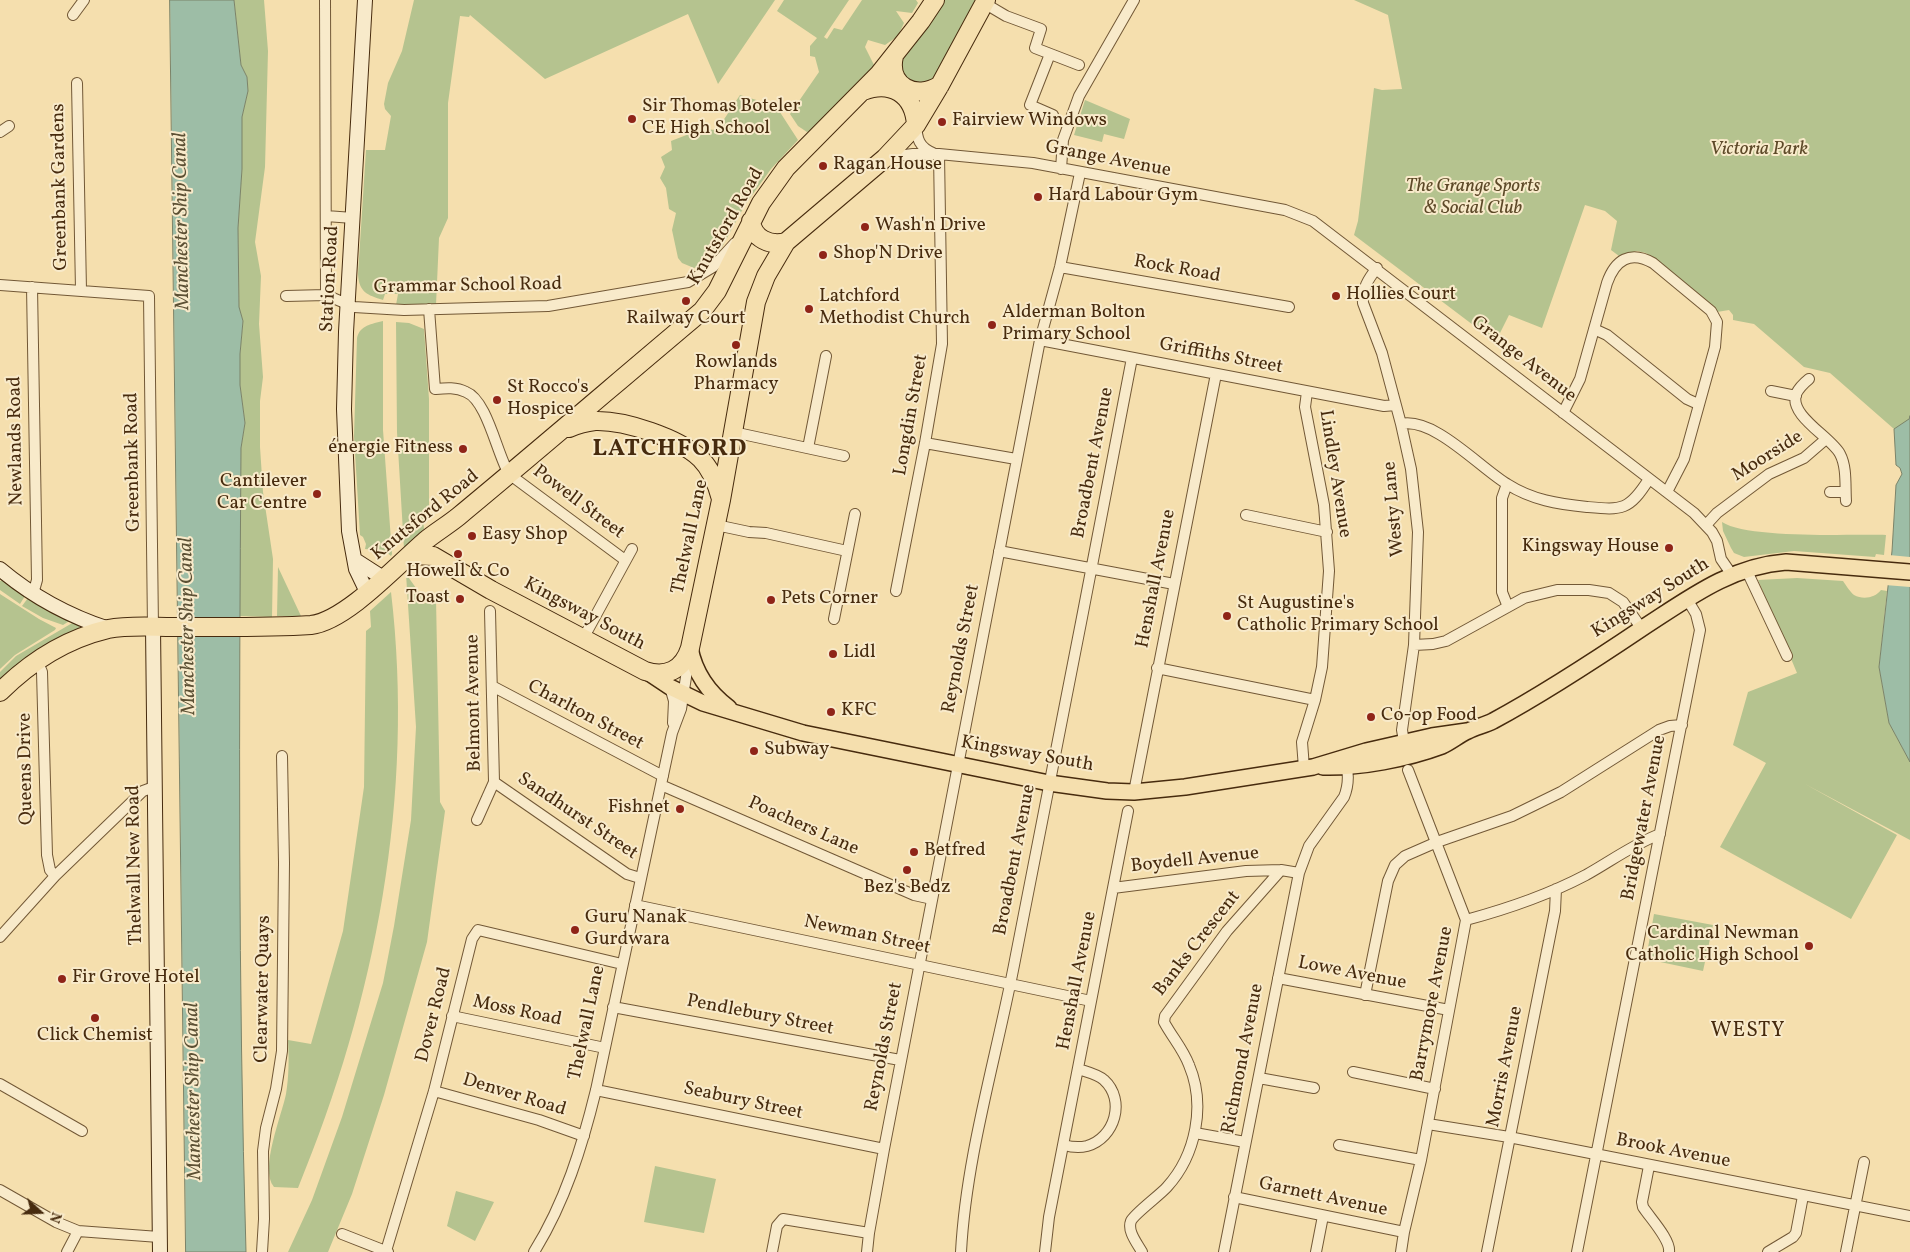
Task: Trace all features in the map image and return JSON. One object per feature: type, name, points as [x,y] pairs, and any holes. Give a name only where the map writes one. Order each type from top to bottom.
[{"type":"highway","name":"Knutsford Road","points":[[0,692],[17,675],[37,660],[65,644],[109,629],[298,626],[317,624],[334,618],[558,434],[702,311],[717,291],[761,203],[786,168],[863,91],[894,56],[935,0]]},
{"type":"highway","points":[[749,225],[764,240],[772,244],[786,242],[885,158],[916,125],[940,85],[985,1]]},
{"type":"highway","points":[[894,56],[892,68],[894,76],[902,86],[921,92],[934,89],[940,85]]},
{"type":"highway","points":[[863,91],[880,87],[903,94],[911,103],[916,117],[916,125]]},
{"type":"highway","name":"Thelwall Lane","points":[[645,671],[662,674],[674,670],[683,663],[690,648],[721,500],[756,302],[761,286],[786,242]]},
{"type":"highway","name":"Knutsford Road","points":[[558,434],[586,422],[597,421],[630,426],[666,438],[701,459],[711,473],[721,500]]},
{"type":"highway","points":[[444,528],[438,548],[443,560],[448,564]]},
{"type":"highway","name":"Kingsway South","points":[[411,555],[433,556],[491,590],[584,637],[645,671]]},
{"type":"main road","name":"Station Road","points":[[365,0],[344,374],[349,531],[358,575],[367,592]]},
{"type":"main road","points":[[355,560],[383,578]]},
{"type":"main road","name":"Kingsway South","points":[[645,671],[670,687],[708,704],[815,736],[1049,783],[1092,790],[1134,792],[1185,787],[1346,761],[1407,756],[1432,736],[1467,731],[1490,722],[1520,706],[1687,599],[1746,569],[1786,562],[1910,572]]},
{"type":"main road","points":[[0,569],[33,594],[78,617],[109,629]]},
{"type":"main road","name":"Thelwall New Road","points":[[153,627],[160,1252]]},
{"type":"main road","name":"Kingsway South","points":[[690,648],[694,664],[706,685],[719,700],[738,714]]},
{"type":"street","points":[[73,15],[84,0]]},
{"type":"street","points":[[286,296],[326,295],[325,0]]},
{"type":"street","points":[[1061,169],[1063,140],[1079,96],[1134,0]]},
{"type":"street","points":[[985,1],[1006,16],[1041,29],[1035,48],[1080,65]]},
{"type":"street","points":[[1050,54],[1030,105],[1053,115]]},
{"type":"street","name":"Greenbank Gardens","points":[[77,83],[81,290]]},
{"type":"street","name":"Grange Avenue","points":[[916,125],[917,136],[921,146],[928,151],[939,154]]},
{"type":"street","points":[[0,132],[9,126]]},
{"type":"street","name":"Grange Avenue","points":[[885,158],[913,154],[939,154],[1026,162],[1293,212],[1321,225],[1667,492],[1706,525],[1717,541],[1721,559],[1732,575]]},
{"type":"street","name":"Longdin Street","points":[[896,590],[942,344],[939,154]]},
{"type":"street","name":"Reynolds Street","points":[[867,1252],[900,1060],[1016,460],[1040,340],[1060,267],[1080,173]]},
{"type":"street","points":[[326,216],[353,218]]},
{"type":"street","name":"Grammar School Road","points":[[326,295],[348,305],[404,310],[548,306],[688,282],[713,267],[749,225]]},
{"type":"street","points":[[1563,412],[1580,379],[1607,283],[1616,264],[1626,258],[1637,257],[1653,263],[1710,311],[1717,322],[1715,346],[1684,459],[1667,492]]},
{"type":"street","name":"Rock Road","points":[[1060,267],[1289,307]]},
{"type":"street","name":"Westy Lane","points":[[1376,268],[1365,285],[1362,303],[1382,353],[1401,424],[1411,469],[1418,532],[1414,645],[1402,730],[1407,756]]},
{"type":"street","points":[[0,285],[81,290]]},
{"type":"street","name":"Newlands Road","points":[[32,287],[37,580],[33,594]]},
{"type":"street","name":"Greenbank Road","points":[[81,290],[149,296],[153,627]]},
{"type":"street","points":[[429,309],[435,389],[454,388],[468,392],[476,399],[482,407],[502,463],[510,474]]},
{"type":"street","points":[[1594,329],[1607,335],[1687,399],[1698,404]]},
{"type":"street","name":"Griffiths Street","points":[[1040,340],[1307,392],[1384,406],[1396,405]]},
{"type":"street","points":[[808,448],[826,356]]},
{"type":"street","name":"Broadbent Avenue","points":[[961,1252],[962,1226],[974,1152],[1010,983],[1132,358]]},
{"type":"street","name":"Henshall Avenue","points":[[1134,792],[1216,374]]},
{"type":"street","points":[[1771,391],[1796,396],[1799,389],[1809,379]]},
{"type":"street","name":"Lindley Avenue","points":[[1307,392],[1305,408],[1324,505],[1329,571],[1322,667],[1315,700],[1302,742],[1308,767]]},
{"type":"street","name":"Moorside","points":[[1796,396],[1798,410],[1835,448],[1842,459],[1845,496],[1830,492]]},
{"type":"street","points":[[1401,424],[1416,423],[1435,430],[1507,484],[1530,496],[1558,504],[1613,509],[1622,508],[1632,502],[1649,479]]},
{"type":"street","points":[[733,432],[844,456]]},
{"type":"street","name":"Moorside","points":[[1706,525],[1717,513],[1762,479],[1804,458],[1826,439]]},
{"type":"street","points":[[925,442],[1016,460]]},
{"type":"street","name":"Powell Street","points":[[510,474],[625,560]]},
{"type":"street","points":[[1507,484],[1502,498],[1502,592],[1508,607]]},
{"type":"street","points":[[834,619],[846,551],[855,514]]},
{"type":"street","points":[[1246,515],[1327,532]]},
{"type":"street","points":[[716,525],[749,532],[766,533],[846,551]]},
{"type":"street","name":"Powell Street","points":[[584,637],[632,549]]},
{"type":"street","points":[[999,551],[1174,584]]},
{"type":"street","points":[[1746,569],[1787,656]]},
{"type":"street","points":[[1414,645],[1433,644],[1446,640],[1524,598],[1557,590],[1588,590],[1609,593],[1623,602],[1642,629]]},
{"type":"street","name":"Bridgewater Avenue","points":[[1577,1252],[1700,630],[1696,614],[1687,599]]},
{"type":"street","name":"Belmont Avenue","points":[[477,820],[494,782],[490,611]]},
{"type":"street","name":"Thelwall Lane","points":[[534,1252],[548,1230],[561,1202],[584,1136],[596,1090],[640,878],[674,726],[684,694],[690,648]]},
{"type":"street","name":"Queens Drive","points":[[37,660],[42,672],[47,855],[50,870],[55,876]]},
{"type":"street","points":[[1157,668],[1315,700]]},
{"type":"street","name":"Charlton Street","points":[[492,686],[662,780]]},
{"type":"street","points":[[670,687],[674,701],[674,726]]},
{"type":"street","points":[[1365,995],[1388,881],[1395,865],[1405,856],[1437,842],[1512,816],[1561,792],[1658,730],[1682,725]]},
{"type":"street","name":"Clearwater Quays","points":[[262,1252],[263,1152],[282,1051],[284,863],[282,756]]},
{"type":"street","name":"Barrymore Avenue","points":[[1401,1252],[1421,1160],[1466,920],[1407,756]]},
{"type":"street","name":"Richmond Avenue","points":[[1224,1252],[1299,873],[1309,846],[1344,797],[1348,784],[1346,761]]},
{"type":"street","name":"Poachers Lane","points":[[662,780],[914,895],[932,899]]},
{"type":"street","name":"Sandhurst Street","points":[[494,782],[627,874],[640,878]]},
{"type":"street","points":[[0,937],[55,876],[143,791],[154,786]]},
{"type":"street","name":"Henshall Avenue","points":[[1045,1252],[1049,1217],[1128,811]]},
{"type":"street","points":[[1466,920],[1556,889],[1587,874],[1641,842],[1660,834]]},
{"type":"street","points":[[1281,870],[1299,873]]},
{"type":"street","name":"Boydell Avenue","points":[[1113,888],[1246,871],[1281,870]]},
{"type":"street","name":"Banks Crescent","points":[[1142,1252],[1130,1230],[1130,1222],[1134,1216],[1149,1205],[1168,1186],[1185,1161],[1195,1132],[1196,1088],[1189,1066],[1164,1022],[1165,1016],[1226,931],[1281,870]]},
{"type":"street","name":"Morris Avenue","points":[[1487,1252],[1555,911],[1556,889]]},
{"type":"street","name":"Newman Street","points":[[635,905],[1091,1001]]},
{"type":"street","name":"Dover Road","points":[[342,1234],[387,1252],[434,1091],[472,939],[478,930],[622,964]]},
{"type":"street","name":"Lowe Avenue","points":[[1278,978],[1449,1010]]},
{"type":"street","name":"Pendlebury Street","points":[[613,1007],[900,1060]]},
{"type":"street","name":"Moss Road","points":[[452,1016],[605,1048]]},
{"type":"street","name":"Henshall Avenue","points":[[1064,1145],[1082,1147],[1098,1141],[1111,1128],[1115,1118],[1114,1097],[1108,1084],[1096,1075],[1078,1069]]},
{"type":"street","points":[[1353,1072],[1435,1088]]},
{"type":"street","points":[[1259,1078],[1314,1088]]},
{"type":"street","points":[[0,1084],[82,1131]]},
{"type":"street","name":"Seabury Street","points":[[596,1090],[884,1148]]},
{"type":"street","name":"Denver Road","points":[[434,1091],[538,1120],[584,1136]]},
{"type":"street","name":"Brook Avenue","points":[[1428,1124],[1509,1137],[1910,1216]]},
{"type":"street","points":[[1195,1132],[1245,1142]]},
{"type":"street","points":[[1339,1144],[1421,1160]]},
{"type":"street","points":[[1846,1252],[1864,1162]]},
{"type":"street","points":[[1649,1166],[1642,1202],[1643,1208],[1665,1237],[1670,1248],[1669,1252]]},
{"type":"street","points":[[0,1190],[56,1222],[78,1230],[159,1237]]},
{"type":"street","points":[[1768,1252],[1793,1237],[1796,1233],[1803,1196]]},
{"type":"street","name":"Garnett Avenue","points":[[1234,1197],[1404,1232]]},
{"type":"street","points":[[1316,1252],[1323,1216]]},
{"type":"street","points":[[772,1252],[777,1226],[783,1219],[869,1233]]},
{"type":"street","points":[[67,1252],[78,1230]]},
{"type":"green space","points":[[234,0],[264,0],[268,51],[265,167],[255,242],[261,276],[259,324],[263,377],[260,401],[260,447],[263,492],[273,559],[272,617],[239,616],[241,448],[245,423],[240,385],[243,321],[239,308],[238,228],[242,169],[242,117],[248,91],[247,77],[241,65]]},
{"type":"green space","points":[[414,0],[775,0],[718,84],[688,14],[545,79],[470,15],[469,17],[460,16],[448,103],[448,218],[439,238],[436,305],[396,305],[398,294],[385,294],[383,300],[368,294],[360,285],[358,274],[366,150],[385,150],[391,116],[385,109],[384,104],[388,83],[402,51]]},
{"type":"green space","points":[[784,0],[849,0],[824,37],[827,39],[834,28],[842,30],[862,0],[916,0],[918,3],[912,13],[896,11],[904,23],[898,36],[885,45],[868,40],[865,47],[874,65],[838,109],[818,129],[807,132],[798,126],[790,114],[819,72],[815,57],[810,56],[810,46],[817,38],[777,11]]},
{"type":"green space","points":[[934,0],[986,0],[940,85],[914,91],[893,62]]},
{"type":"green space","name":"Victoria Park","points":[[1354,0],[1910,0],[1910,419],[1894,429],[1830,373],[1804,367],[1754,324],[1733,320],[1733,315],[1729,310],[1717,312],[1646,253],[1637,251],[1619,256],[1611,250],[1617,221],[1605,211],[1585,205],[1542,328],[1509,315],[1500,333],[1493,338],[1489,337],[1354,235],[1358,221],[1374,88],[1382,90],[1402,89],[1388,15]]},
{"type":"green space","points":[[740,95],[776,106],[798,140],[771,169],[745,205],[721,249],[705,265],[694,268],[682,263],[678,258],[672,230],[676,213],[669,209],[666,188],[660,178],[665,167],[661,157],[672,150],[671,141],[702,129],[717,130]]},
{"type":"green space","points":[[1085,100],[1130,119],[1124,139],[1104,134],[1102,142],[1074,135]]},
{"type":"green space","points":[[383,321],[383,430],[391,556],[385,551],[365,549],[366,544],[360,535],[354,436],[357,338],[364,328]]},
{"type":"green space","points":[[396,322],[409,323],[424,329],[429,399],[429,517],[423,518],[424,529],[404,549],[397,432]]},
{"type":"green space","points":[[1722,522],[1754,531],[1776,533],[1886,535],[1884,555],[1876,554],[1875,557],[1794,551],[1744,557],[1734,553],[1723,531]]},
{"type":"green space","points":[[278,567],[301,616],[277,616]]},
{"type":"green space","points":[[406,574],[421,595],[423,604],[436,599],[440,802],[445,811],[427,942],[384,1095],[352,1194],[328,1252],[288,1252],[312,1200],[342,1117],[383,983],[394,926],[411,820],[416,727]]},
{"type":"green space","points":[[1797,578],[1843,581],[1857,597],[1865,598],[1881,590],[1887,591],[1879,667],[1889,723],[1910,762],[1910,840],[1805,784],[1897,835],[1851,919],[1720,847],[1766,763],[1733,745],[1748,692],[1797,673],[1758,580]]},
{"type":"green space","points":[[4,580],[25,596],[20,604],[0,590],[0,581]]},
{"type":"green space","points":[[391,592],[397,668],[398,744],[393,820],[383,896],[368,970],[349,1044],[325,1117],[298,1188],[274,1187],[270,1179],[270,1155],[286,1094],[288,1081],[288,1040],[311,1044],[343,931],[364,787],[366,631],[371,627],[370,611]]},
{"type":"green space","points":[[0,594],[56,628],[15,655],[0,669]]},
{"type":"green space","points":[[28,598],[71,620],[63,625],[43,618],[22,606]]},
{"type":"green space","points":[[74,622],[79,625],[80,629],[28,658],[0,681],[0,672],[16,656]]},
{"type":"green space","points":[[1654,914],[1713,925],[1703,971],[1646,959]]},
{"type":"green space","points":[[655,1166],[716,1179],[704,1233],[644,1222]]},
{"type":"green space","points":[[456,1191],[494,1202],[475,1241],[447,1226]]},
{"type":"water","name":"Manchester Ship Canal","points":[[170,0],[234,0],[241,65],[247,77],[248,91],[242,117],[242,169],[238,228],[239,307],[243,321],[240,385],[245,423],[241,448],[240,950],[246,1252],[186,1252]]},
{"type":"water","points":[[1910,416],[1910,762],[1889,723],[1879,667],[1892,551],[1896,485],[1902,474],[1900,468],[1896,465],[1894,429],[1909,419]]},
{"type":"pier","points":[[1889,555],[1910,557],[1910,587],[1885,585]]},
{"type":"place","name":"Sir Thomas Boteler CE High School","points":[[632,119]]},
{"type":"place","name":"Fairview Windows","points":[[942,122]]},
{"type":"place","name":"Ragan House","points":[[823,166]]},
{"type":"place","name":"Hard Labour Gym","points":[[1038,197]]},
{"type":"place","name":"Wash'n Drive","points":[[865,227]]},
{"type":"place","name":"Shop'N Drive","points":[[823,255]]},
{"type":"place","name":"Hollies Court","points":[[1336,296]]},
{"type":"place","name":"Railway Court","points":[[686,301]]},
{"type":"place","name":"Latchford Methodist Church","points":[[809,309]]},
{"type":"place","name":"Alderman Bolton Primary School","points":[[992,325]]},
{"type":"place","name":"Rowlands Pharmacy","points":[[736,345]]},
{"type":"place","name":"St Rocco's Hospice","points":[[497,400]]},
{"type":"place","name":"énergie Fitness","points":[[463,449]]},
{"type":"place","name":"Cantilever Car Centre","points":[[317,494]]},
{"type":"place","name":"Easy Shop","points":[[472,536]]},
{"type":"place","name":"Kingsway House","points":[[1669,548]]},
{"type":"place","name":"Howell & Co","points":[[458,554]]},
{"type":"place","name":"Toast","points":[[460,599]]},
{"type":"place","name":"Pets Corner","points":[[771,600]]},
{"type":"place","name":"St Augustine's Catholic Primary School","points":[[1227,616]]},
{"type":"place","name":"Lidl","points":[[833,654]]},
{"type":"place","name":"KFC","points":[[831,712]]},
{"type":"place","name":"Co-op Food","points":[[1371,717]]},
{"type":"place","name":"Subway","points":[[754,751]]},
{"type":"place","name":"Fishnet","points":[[680,809]]},
{"type":"place","name":"Betfred","points":[[914,852]]},
{"type":"place","name":"Bez's Bedz","points":[[907,870]]},
{"type":"place","name":"Guru Nanak Gurdwara","points":[[575,930]]},
{"type":"place","name":"Cardinal Newman Catholic High School","points":[[1809,946]]},
{"type":"place","name":"Fir Grove Hotel","points":[[62,979]]},
{"type":"place","name":"Click Chemist","points":[[95,1018]]},
{"type":"district","name":"LATCHFORD","points":[[670,451]]},
{"type":"district","name":"WESTY","points":[[1748,1032]]},
{"type":"park label","name":"The Grange Sports & Social Club","points":[[1473,199]]}]
